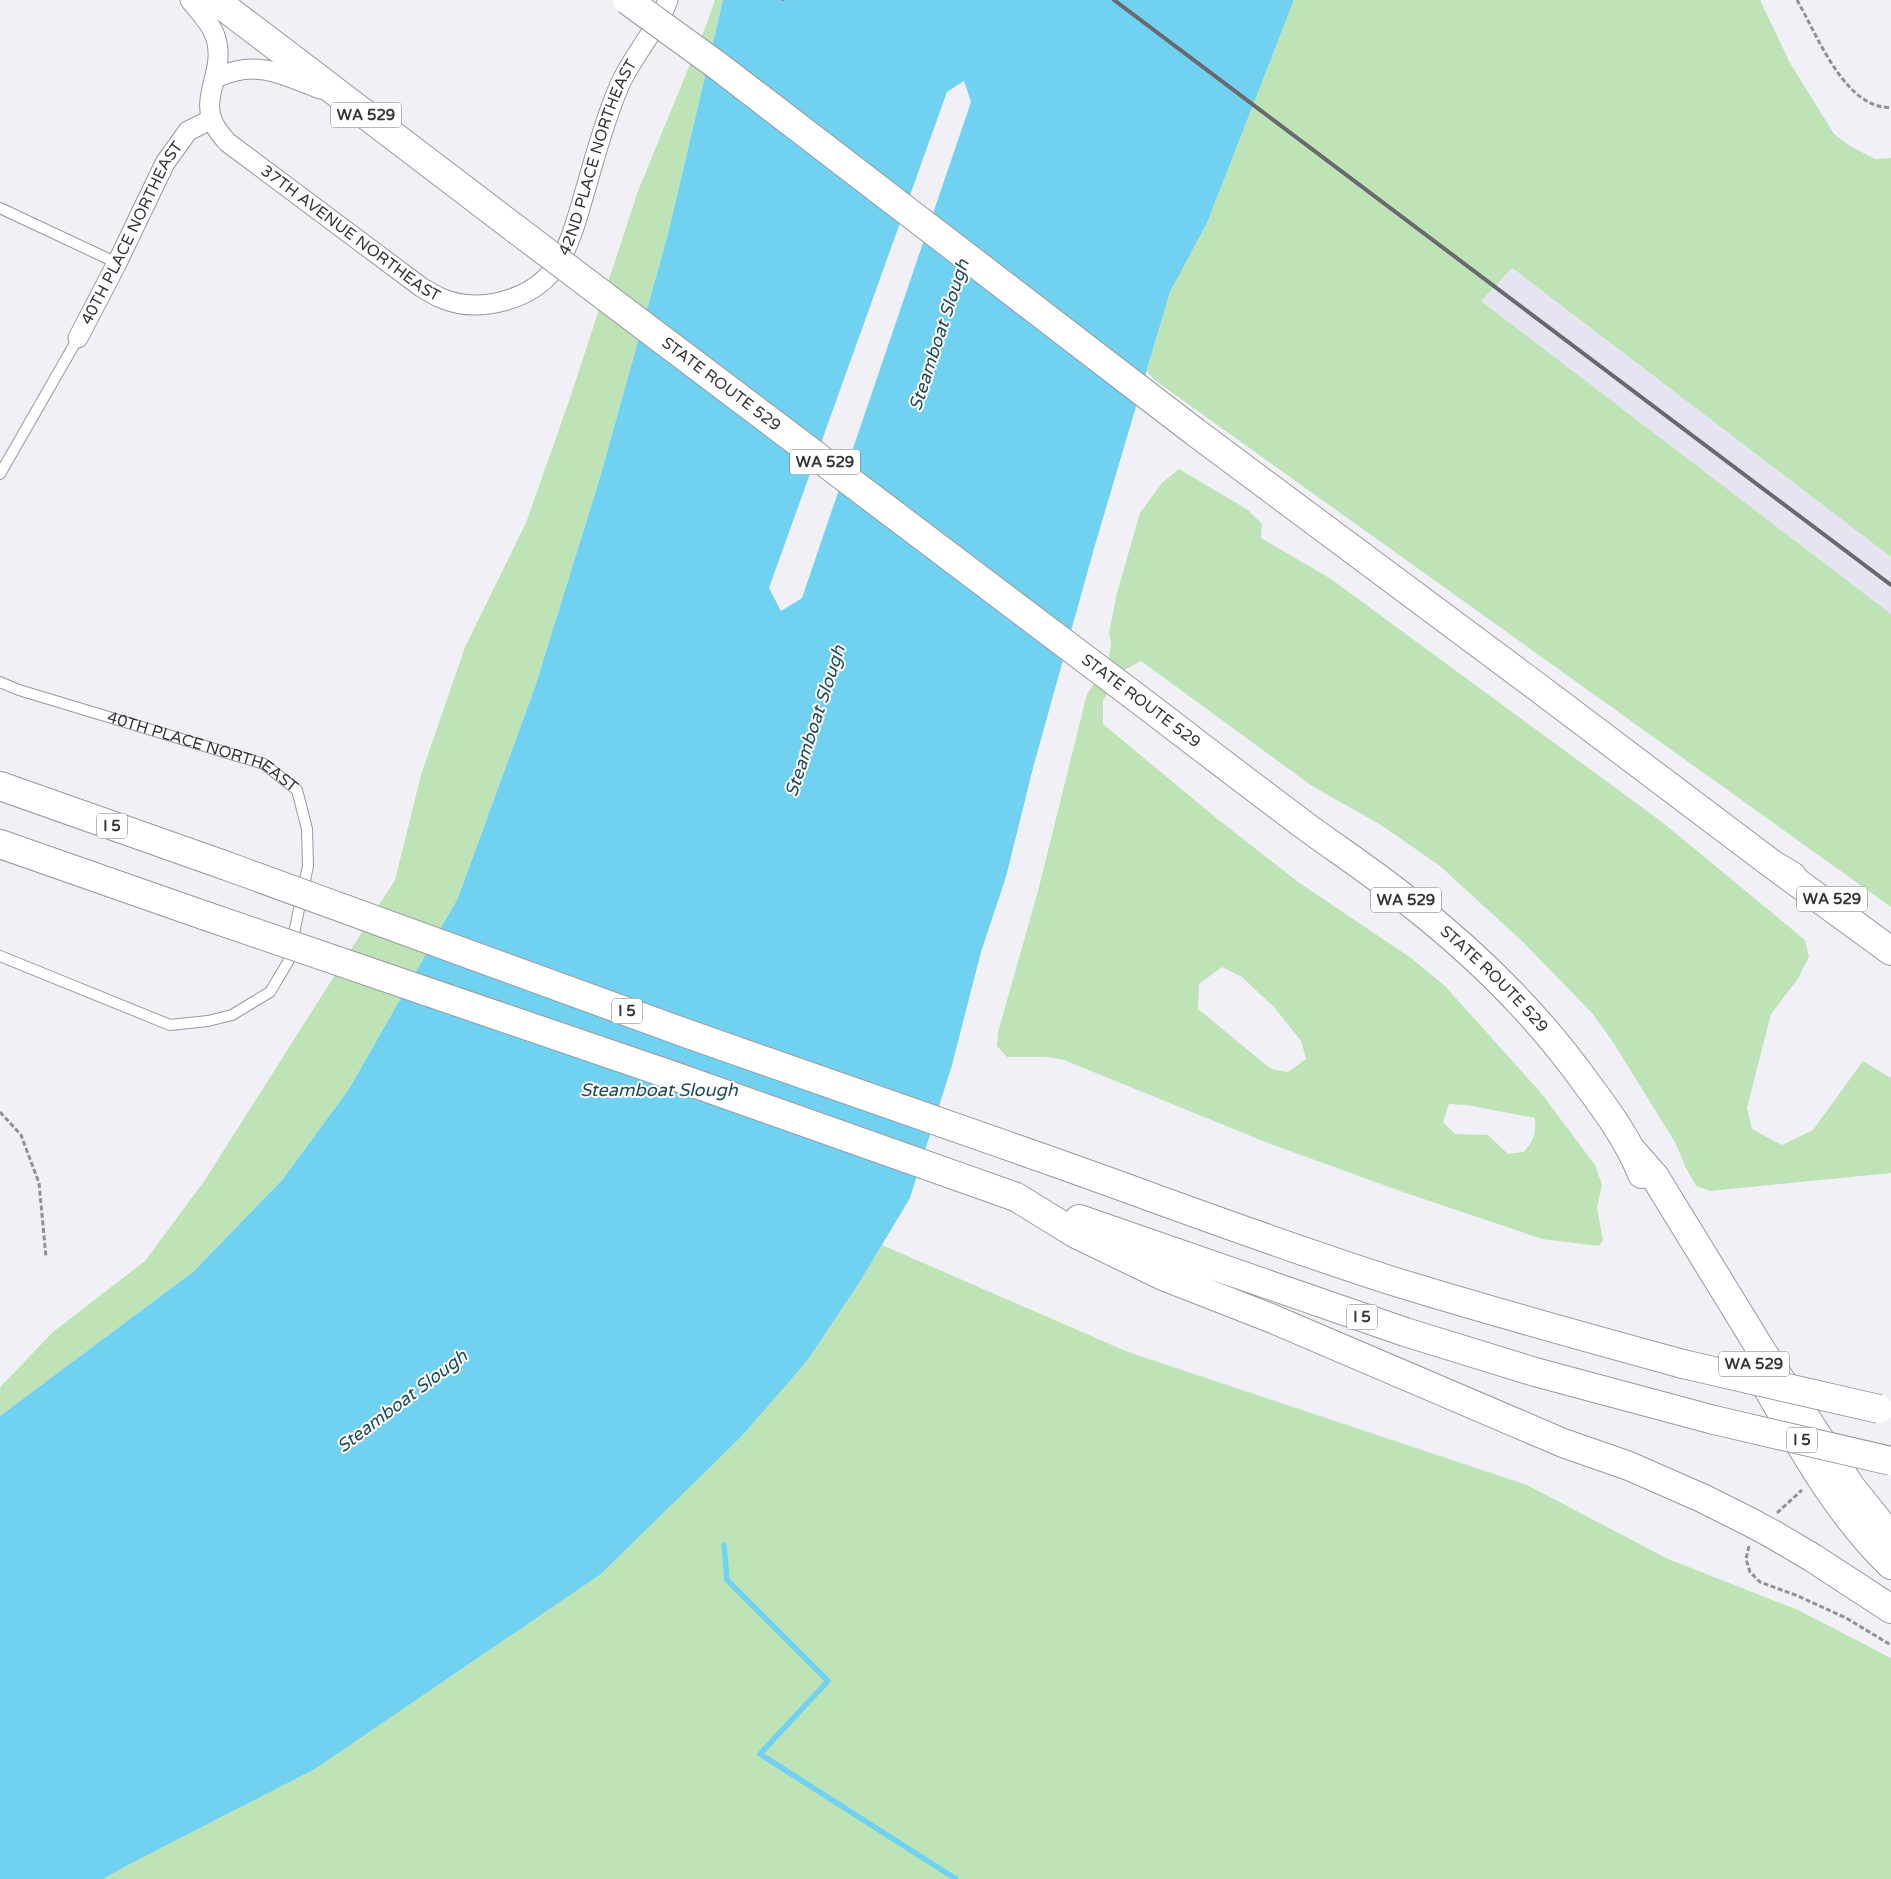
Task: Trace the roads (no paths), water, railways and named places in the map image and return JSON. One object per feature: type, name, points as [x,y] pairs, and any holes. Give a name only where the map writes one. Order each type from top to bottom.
[{"type":"main road","name":"STATE ROUTE 529","points":[[215,0],[1306,827],[1408,901],[1488,969],[1536,1020],[1574,1066],[1603,1106],[1633,1152],[1645,1182],[1832,1494],[1868,1543],[1891,1565]]},
{"type":"main road","name":"WA 529","points":[[627,0],[718,66],[1196,432],[1772,864],[1839,903],[1891,938]]},
{"type":"main road","name":"I 5","points":[[0,786],[692,1035],[1226,1224],[1397,1282],[1509,1316],[1683,1364],[1887,1410]]},
{"type":"main road","name":"I 5","points":[[0,844],[1405,1332],[1535,1372],[1714,1420],[1891,1461]]},
{"type":"main road","points":[[1772,864],[1891,951]]},
{"type":"main road","points":[[1633,1152],[1655,1177],[1763,1353],[1851,1487],[1891,1537]]},
{"type":"main road","points":[[1016,1197],[1076,1234],[1163,1276],[1273,1319],[1564,1443],[1629,1466],[1702,1498],[1774,1535],[1820,1562],[1891,1609]]},
{"type":"street","points":[[190,0],[209,23],[217,40],[219,56],[209,107],[212,119]]},
{"type":"street","name":"42ND PLACE NORTHEAST","points":[[510,300],[539,283],[555,268],[574,227],[618,88],[668,0]]},
{"type":"street","points":[[216,78],[230,71],[244,69],[269,70],[345,99]]},
{"type":"street","name":"37TH AVENUE NORTHEAST","points":[[212,119],[227,142],[421,287],[442,298],[459,303],[480,305],[510,300]]},
{"type":"street","name":"40TH PLACE NORTHEAST","points":[[78,338],[118,263],[165,163],[188,131],[212,119]]},
{"type":"lane","points":[[0,208],[118,263]]},
{"type":"lane","name":"40TH PLACE NORTHEAST","points":[[0,474],[78,338]]},
{"type":"lane","name":"40TH PLACE NORTHEAST","points":[[0,682],[19,690],[264,764],[297,790],[307,829],[308,866],[288,962],[270,992],[232,1015],[208,1022],[170,1025],[0,956]]},
{"type":"water","name":"Steamboat Slough","points":[[723,0],[1294,0],[1207,223],[1170,292],[1095,545],[1033,768],[1006,877],[981,952],[952,1065],[910,1198],[861,1280],[807,1361],[742,1436],[601,1574],[315,1769],[103,1879],[0,1879],[0,1416],[193,1272],[283,1179],[349,1089],[458,898],[535,687],[599,481],[668,234]]},
{"type":"waterway","points":[[724,1545],[727,1580],[828,1681],[760,1754],[956,1879]]},
{"type":"railway","points":[[1114,0],[1891,585]]}]
